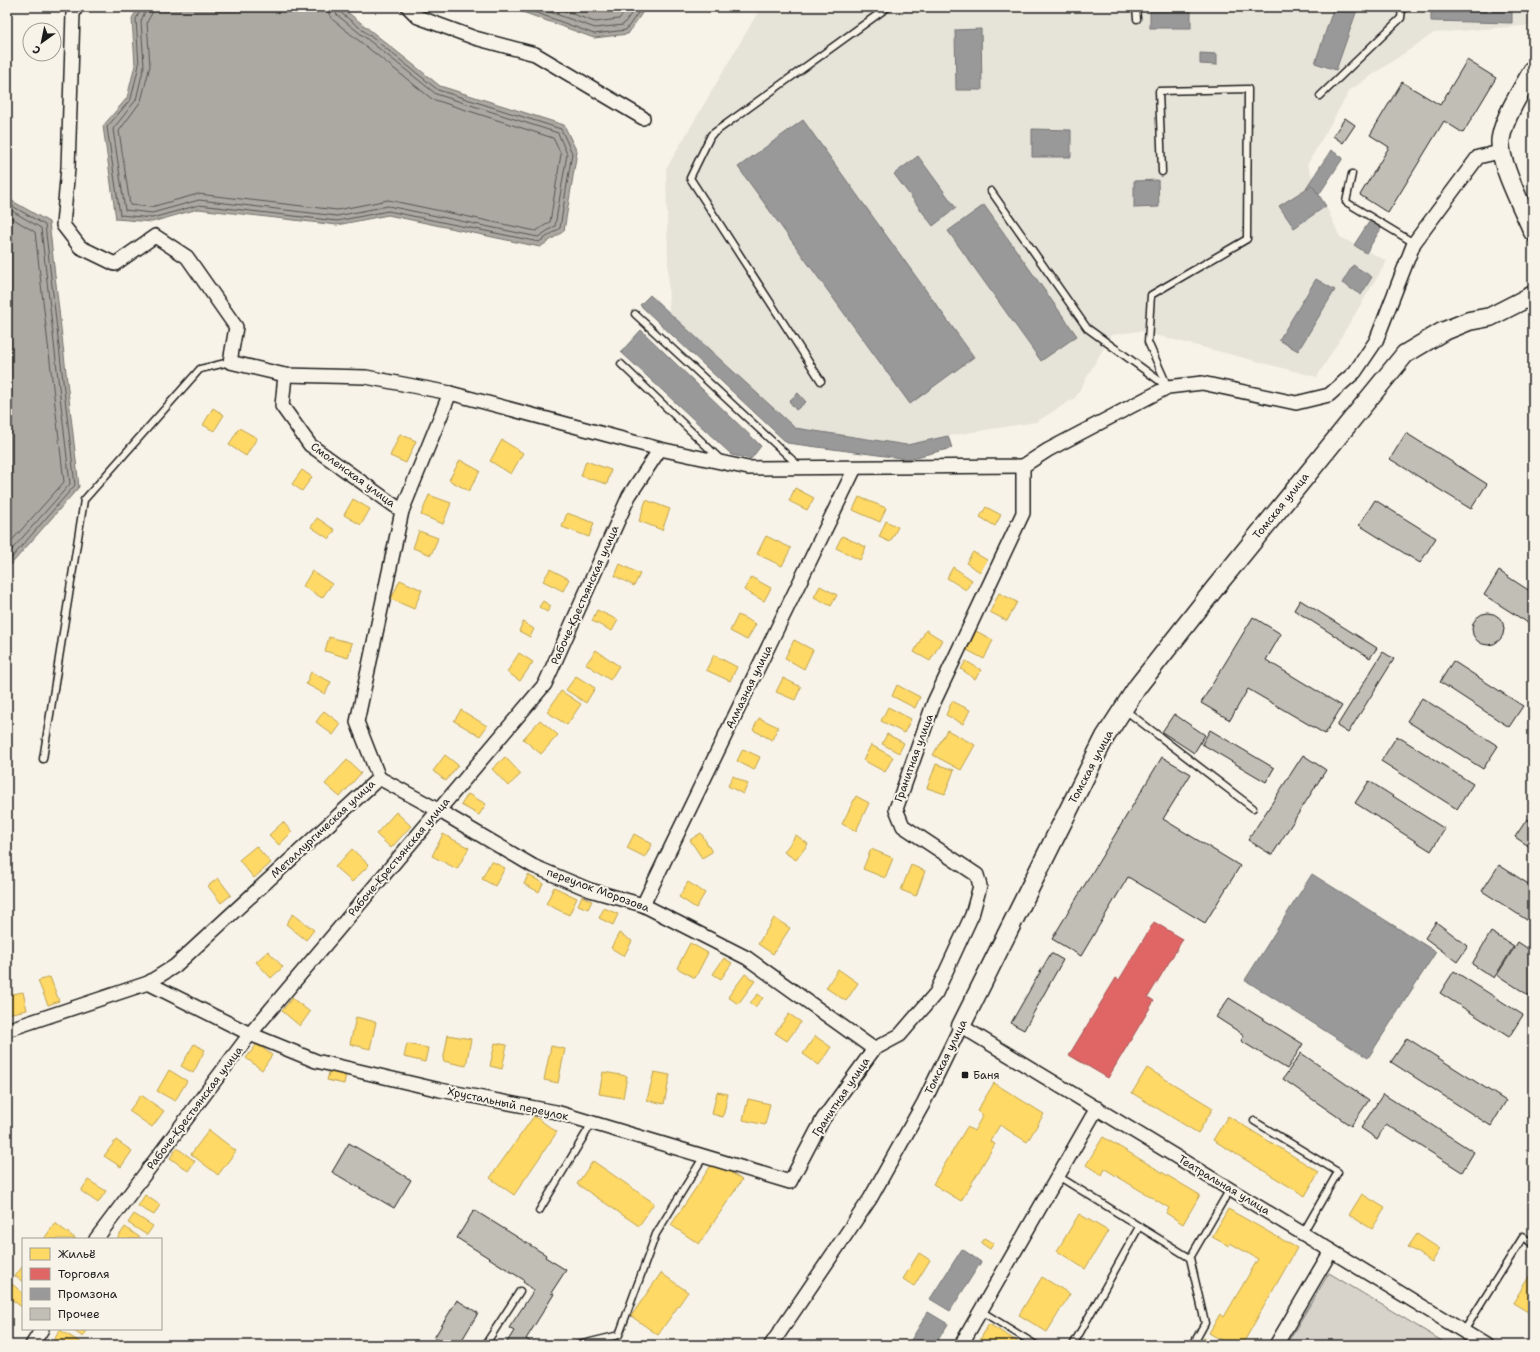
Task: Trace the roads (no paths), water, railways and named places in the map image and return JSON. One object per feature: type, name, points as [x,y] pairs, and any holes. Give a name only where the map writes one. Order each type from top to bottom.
[{"type":"street","points":[[76,7],[73,14],[68,168],[63,225],[80,247],[115,264],[155,236],[187,257],[236,327],[230,362],[286,375],[366,376],[450,393],[660,449],[748,468],[1023,466],[1048,450],[1168,387],[1202,383],[1296,403],[1329,395],[1355,372],[1376,341],[1414,244],[1478,157],[1500,152]]},
{"type":"street","points":[[408,7],[418,17],[475,38],[535,54],[643,118]]},
{"type":"street","points":[[1533,70],[1517,97],[1501,137],[1500,152],[1533,232]]},
{"type":"street","name":"Томская улица","points":[[771,1345],[870,1199],[923,1104],[1106,737],[1157,660],[1405,354],[1442,332],[1469,321],[1490,317],[1533,296]]},
{"type":"street","name":"Смоленская улица","points":[[286,375],[282,406],[310,445],[402,511]]},
{"type":"street","name":"Металлургическая улица","points":[[7,1030],[148,983],[176,966],[379,778],[357,722],[402,511],[450,393]]},
{"type":"street","name":"Рабоче-Крестьянская улица","points":[[97,1238],[250,1034],[546,684],[629,496],[660,449]]},
{"type":"street","name":"Гранитная улица","points":[[790,1182],[823,1120],[874,1049],[900,1035],[936,993],[972,915],[980,886],[977,875],[903,826],[896,809],[934,702],[1023,513],[1023,466]]},
{"type":"street","name":"Алмазная улица","points":[[643,905],[855,468]]},
{"type":"street","name":"переулок Морозова","points":[[379,778],[438,810],[533,866],[590,890],[643,905],[747,958],[874,1049]]},
{"type":"street","name":"Хрустальный переулок","points":[[148,983],[250,1034],[316,1061],[440,1090],[556,1112],[790,1182]]},
{"type":"street","name":"Театральная улица","points":[[961,1026],[1486,1345]]},
{"type":"street","points":[[961,1345],[1097,1108]]},
{"type":"street","points":[[1276,1345],[1331,1251]]},
{"type":"street","points":[[32,1345],[41,1330]]},
{"type":"lane","points":[[822,381],[690,178],[711,134],[888,7]]},
{"type":"lane","points":[[1136,7],[1136,19]]},
{"type":"lane","points":[[1320,96],[1401,18],[1402,7]]},
{"type":"lane","points":[[1162,172],[1159,91],[1248,89],[1247,239],[1151,294],[1148,342],[1168,387]]},
{"type":"lane","points":[[1352,174],[1346,202],[1414,244]]},
{"type":"lane","points":[[992,192],[1088,328],[1168,387]]},
{"type":"lane","points":[[635,314],[801,468]]},
{"type":"lane","points":[[43,759],[84,500],[200,369],[230,362]]},
{"type":"lane","points":[[621,364],[724,463]]},
{"type":"lane","points":[[1124,709],[1253,808]]},
{"type":"lane","points":[[1254,1120],[1338,1172],[1303,1233]]},
{"type":"lane","points":[[539,1211],[592,1122]]},
{"type":"lane","points":[[578,1345],[619,1335],[656,1234],[704,1156]]},
{"type":"lane","points":[[1058,1176],[1190,1258]]},
{"type":"lane","points":[[1193,1345],[1205,1323],[1190,1258],[1230,1189]]},
{"type":"lane","points":[[1073,1345],[1139,1227]]},
{"type":"lane","points":[[1464,1331],[1523,1237],[1533,1244]]},
{"type":"lane","points":[[485,1345],[520,1291]]},
{"type":"lane","points":[[981,1311],[1036,1345]]},
{"type":"water","points":[[139,7],[341,7],[440,86],[564,125],[577,152],[564,231],[540,247],[388,215],[337,225],[198,209],[152,222],[116,219],[103,126],[127,98],[135,65],[132,18]]},
{"type":"water","points":[[509,7],[646,7],[628,34],[594,38]]},
{"type":"water","points":[[7,198],[49,222],[79,487],[7,569]]},
{"type":"place","name":"Баня","points":[[965,1075]]}]
